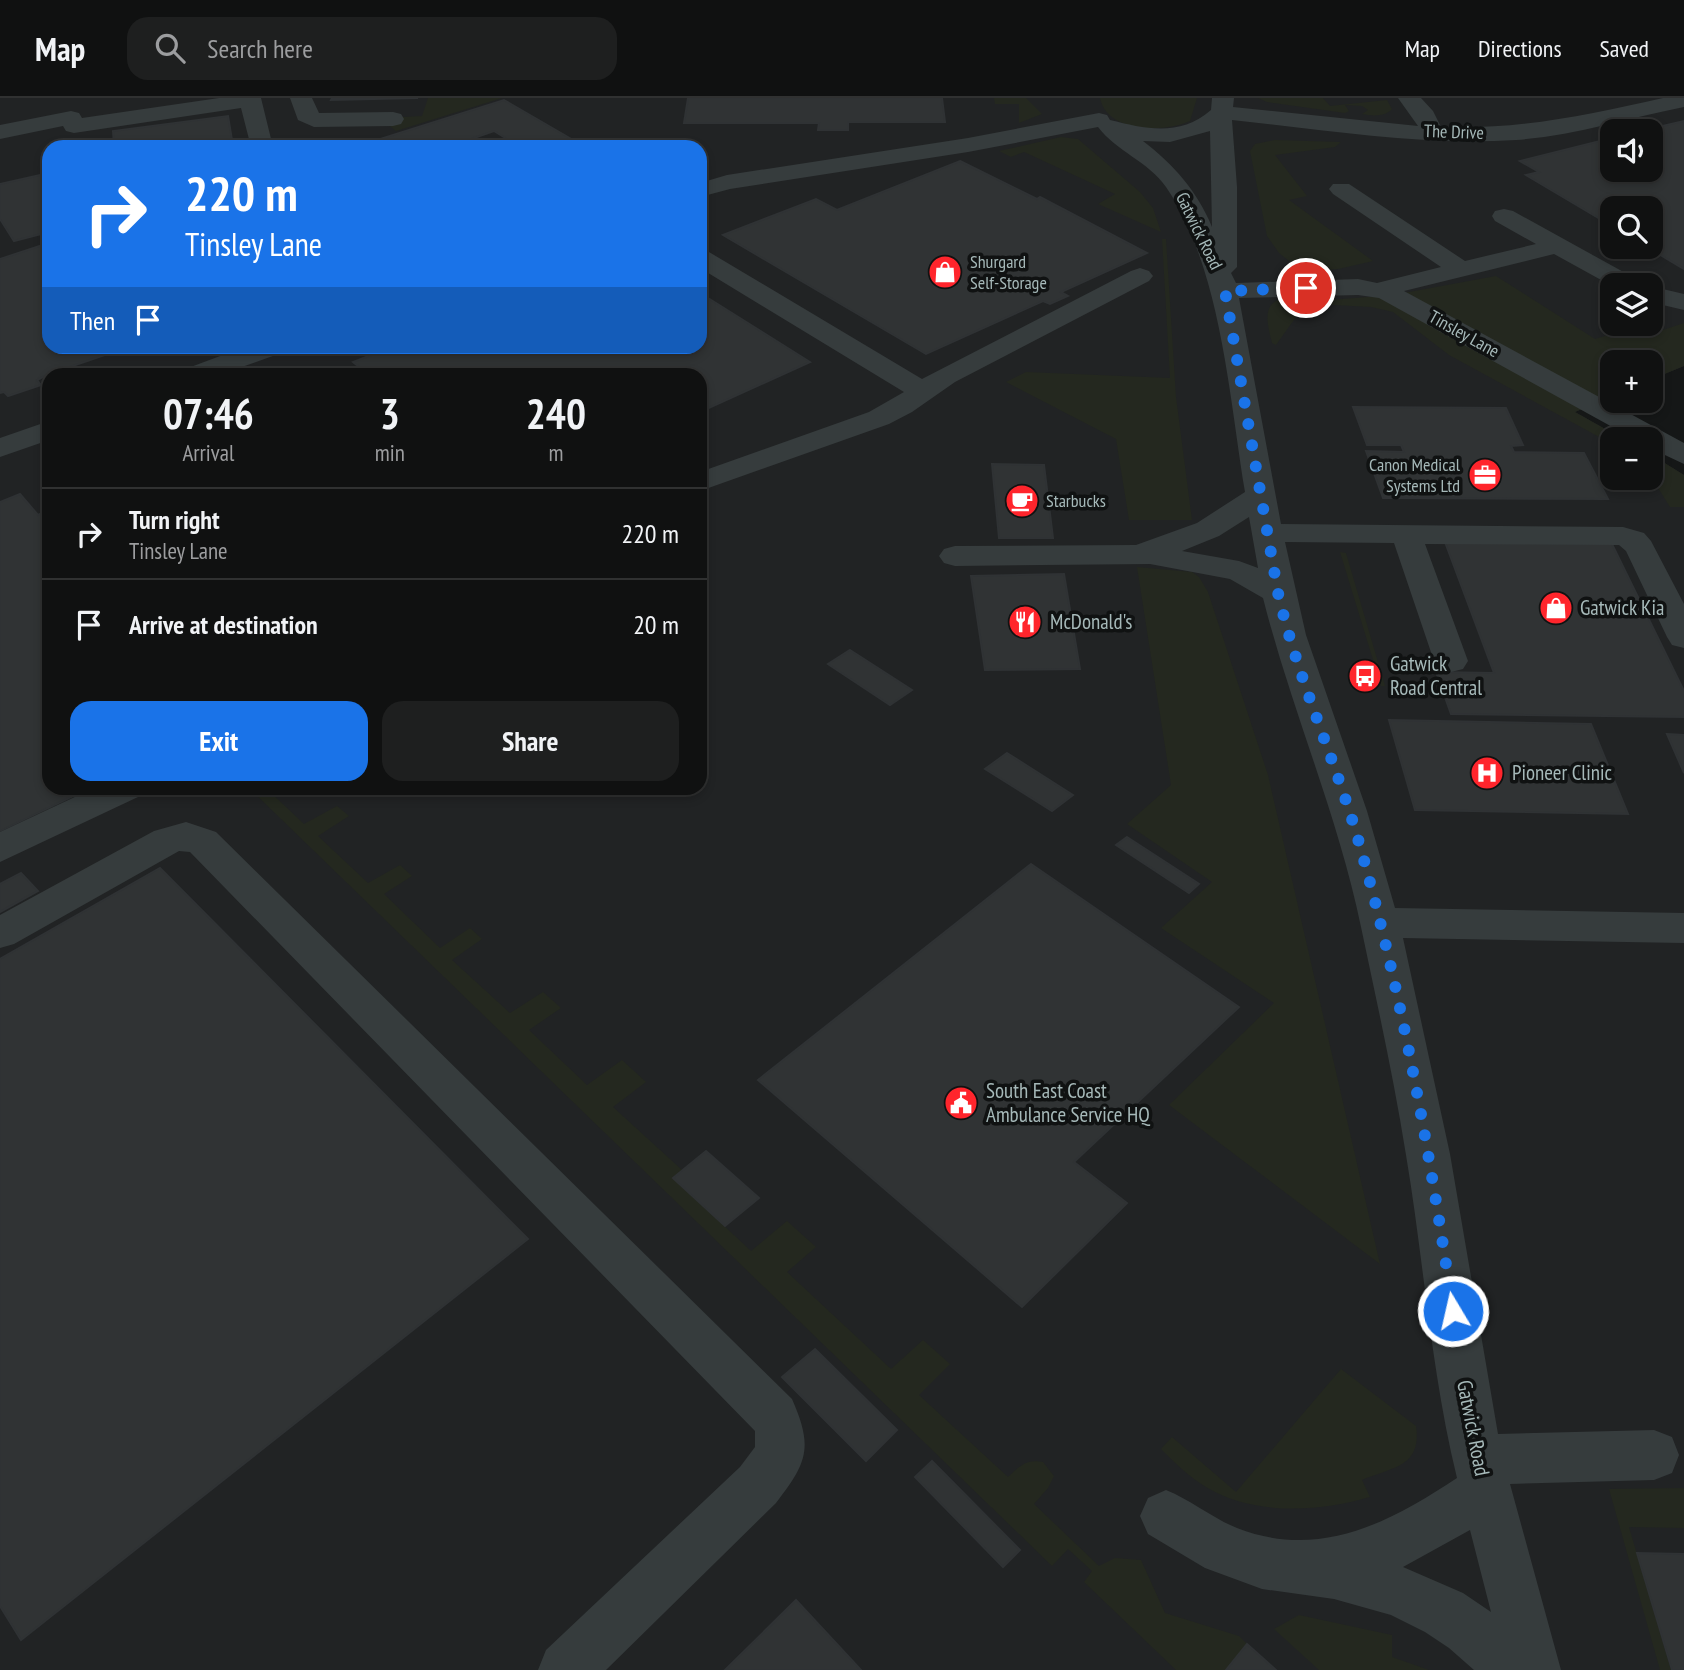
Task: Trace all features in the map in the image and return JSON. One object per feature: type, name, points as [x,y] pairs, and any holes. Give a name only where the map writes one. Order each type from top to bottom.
[{"type":"street","points":[[301,98],[306,115],[314,120],[393,119]]},
{"type":"street","points":[[1409,98],[1425,116],[1432,132]]},
{"type":"street","points":[[0,132],[250,99],[260,140]]},
{"type":"street","name":"The Drive","points":[[1222,105],[1432,132],[1527,132],[1684,100]]},
{"type":"street","points":[[707,188],[968,145],[1097,117],[1145,135],[1166,136],[1202,127],[1222,105]]},
{"type":"street","name":"Gatwick Road","points":[[1222,105],[1224,287],[1278,593],[1289,635],[1349,811],[1380,923],[1428,1154],[1464,1392],[1481,1475],[1533,1670]]},
{"type":"street","name":"Gatwick Road","points":[[1097,117],[1164,169],[1176,184],[1195,215],[1224,287]]},
{"type":"street","points":[[1341,188],[1462,270]]},
{"type":"street","points":[[1504,216],[1607,273]]},
{"type":"street","points":[[1378,290],[1556,246]]},
{"type":"street","points":[[707,261],[922,391]]},
{"type":"street","points":[[707,479],[879,418],[902,406],[945,376],[1140,276]]},
{"type":"street","name":"Tinsley Lane","points":[[1224,287],[1346,287],[1378,290],[1393,295],[1684,455]]},
{"type":"street","points":[[1663,297],[1684,302]]},
{"type":"street","points":[[224,368],[256,354]]},
{"type":"street","points":[[0,448],[42,433]]},
{"type":"street","points":[[1132,552],[1189,539],[1231,516],[1261,494]]},
{"type":"street","points":[[1268,533],[1607,535],[1628,538],[1640,548],[1684,637]]},
{"type":"street","points":[[1406,534],[1451,661]]},
{"type":"street","points":[[955,556],[1132,552],[1228,568],[1258,580],[1278,593]]},
{"type":"street","points":[[0,848],[110,795]]},
{"type":"street","points":[[0,933],[167,841],[186,836],[202,842],[775,1416],[782,1430],[782,1446],[776,1460],[758,1485],[566,1670]]},
{"type":"street","points":[[1380,923],[1684,928]]},
{"type":"street","points":[[1301,1567],[1340,1562],[1382,1551],[1426,1530],[1481,1475],[1654,1455]]},
{"type":"street","points":[[1166,1516],[1193,1535],[1222,1549],[1261,1561],[1363,1580],[1423,1601],[1476,1632],[1510,1670]]},
{"type":"shaded area","points":[[0,98],[1684,98],[1684,366],[1663,375],[1663,350],[1600,350],[1600,401],[1575,412],[1602,427],[1600,490],[1663,490],[1663,462],[1684,475],[1684,1670],[0,1670]]},
{"type":"shaded area","points":[[428,98],[502,98],[396,131],[386,123],[403,117],[422,116]]},
{"type":"shaded area","points":[[994,98],[1026,98],[1042,114],[1019,123],[1019,104],[995,104]]},
{"type":"shaded area","points":[[1100,98],[1197,98],[1190,121],[1152,128],[1125,124],[1113,118],[1105,110]]},
{"type":"shaded area","points":[[1258,98],[1323,98],[1330,106],[1387,100],[1392,109],[1382,115],[1370,115],[1362,114],[1368,110],[1362,106],[1345,105],[1349,111],[1345,113],[1267,102]]},
{"type":"shaded area","points":[[1061,137],[1078,139],[1140,192],[1153,208],[1161,232],[1098,204],[1115,194],[1024,152],[1011,157],[999,151]]},
{"type":"shaded area","points":[[1275,140],[1341,142],[1335,147],[1275,155],[1307,196],[1289,200],[1373,261],[1338,269],[1303,272],[1279,253],[1267,236],[1250,151],[1255,144]]},
{"type":"shaded area","points":[[1162,239],[1166,239],[1176,397],[1192,520],[1129,520],[1116,439],[1006,382],[1026,372],[1170,378]]},
{"type":"shaded area","points":[[1496,276],[1595,339],[1605,336],[1663,336],[1663,330],[1684,323],[1684,366],[1663,375],[1663,350],[1600,350],[1600,401],[1575,412],[1602,427],[1600,437],[1449,355],[1393,312],[1371,307],[1315,304],[1317,301],[1393,295]]},
{"type":"shaded area","points":[[1278,300],[1308,300],[1276,345],[1272,343],[1268,313],[1269,308]]},
{"type":"shaded area","points":[[1663,462],[1684,475],[1684,507],[1670,507],[1659,490],[1663,490]]},
{"type":"shaded area","points":[[1340,552],[1346,553],[1385,686],[1381,686]]},
{"type":"shaded area","points":[[1137,567],[1192,572],[1199,577],[1208,592],[1268,775],[1380,1264],[1169,1105],[1274,1003],[1161,928],[1212,882],[1127,824],[1171,785]]},
{"type":"shaded area","points":[[256,795],[273,795],[304,824],[337,806],[349,816],[318,836],[368,883],[400,865],[412,876],[384,894],[440,948],[470,928],[482,939],[452,960],[510,1013],[543,992],[561,1008],[529,1030],[587,1085],[622,1060],[646,1082],[613,1107],[682,1170],[673,1178],[751,1251],[787,1221],[816,1247],[787,1272],[891,1369],[923,1340],[950,1364],[919,1395],[1008,1477],[1028,1463],[1043,1462],[1054,1476],[1034,1504],[1099,1566],[1115,1558],[1141,1560],[1165,1613],[1239,1636],[1247,1644],[1226,1670],[1176,1670],[1084,1582],[1092,1571],[1068,1549],[1052,1566]]},
{"type":"shaded area","points":[[1341,1369],[1416,1426],[1417,1440],[1410,1458],[1403,1464],[1362,1480],[1370,1497],[1308,1508],[1266,1507],[1245,1503],[1206,1487],[1182,1470],[1161,1449],[1172,1437],[1236,1492]]},
{"type":"shaded area","points":[[1684,1488],[1684,1528],[1629,1527],[1671,1670],[1660,1670],[1609,1489]]},
{"type":"shaded area","points":[[1299,1615],[1392,1635],[1392,1657],[1429,1670],[1319,1670],[1274,1629]]},
{"type":"building","points":[[332,98],[418,98],[331,100]]},
{"type":"building","points":[[688,98],[942,98],[945,122],[848,122],[848,130],[818,130],[819,123],[684,123]]},
{"type":"building","points":[[504,100],[573,140],[509,140],[494,131],[474,138],[477,140],[377,140]]},
{"type":"building","points":[[228,116],[232,140],[114,140],[113,131]]},
{"type":"building","points":[[1684,121],[1684,269],[1663,257],[1663,196],[1600,196],[1600,219],[1526,175],[1539,172],[1520,161],[1600,141],[1600,182],[1663,182],[1663,126]]},
{"type":"building","name":"Shurgard Self-Storage","points":[[960,161],[1037,199],[1040,197],[1147,253],[1061,292],[1068,296],[1050,304],[1043,301],[926,354],[723,235],[816,199],[837,210]]},
{"type":"building","points":[[42,175],[42,234],[14,241],[0,219],[0,184]]},
{"type":"building","points":[[42,245],[42,354],[108,354],[67,368],[42,368],[42,378],[37,380],[41,385],[8,396],[4,392],[0,393],[0,259]]},
{"type":"building","points":[[707,297],[810,362],[707,409],[707,368],[360,368],[353,362],[374,354],[707,354]]},
{"type":"building","name":"Canon Medical Systems Ltd","points":[[1353,407],[1506,408],[1523,445],[1511,446],[1514,452],[1584,453],[1600,484],[1600,490],[1603,490],[1608,499],[1383,498],[1366,451],[1404,452],[1401,445],[1367,445]]},
{"type":"building","name":"Starbucks","points":[[992,464],[1044,465],[1053,538],[999,538]]},
{"type":"building","points":[[20,494],[38,515],[42,513],[42,795],[75,795],[0,831],[0,502]]},
{"type":"building","name":"Gatwick Kia","points":[[1445,542],[1612,544],[1684,691],[1684,717],[1451,714],[1436,672],[1494,673]]},
{"type":"building","name":"McDonald's","points":[[1064,574],[1080,669],[985,670],[971,576]]},
{"type":"building","points":[[850,650],[912,690],[890,705],[828,664]]},
{"type":"building","points":[[1389,720],[1591,724],[1628,814],[1415,810]]},
{"type":"building","points":[[1667,734],[1684,735],[1684,773]]},
{"type":"building","points":[[1007,753],[1073,795],[1052,811],[985,769]]},
{"type":"building","points":[[1127,837],[1199,884],[1189,893],[1116,845]]},
{"type":"building","name":"South East Coast Ambulance Service HQ","points":[[1031,864],[1239,1007],[1074,1162],[1127,1203],[1022,1307],[758,1080]]},
{"type":"building","points":[[160,868],[528,1239],[21,1640],[0,1606],[0,959]]},
{"type":"building","points":[[21,873],[38,891],[0,912],[0,884]]},
{"type":"building","points":[[706,1151],[759,1198],[725,1226],[673,1178]]},
{"type":"building","points":[[815,1349],[897,1430],[866,1461],[782,1377]]},
{"type":"building","points":[[932,1461],[1020,1550],[1003,1567],[915,1477]]},
{"type":"building","points":[[1637,1553],[1684,1554],[1684,1670],[1672,1670]]},
{"type":"building","points":[[796,1600],[861,1670],[725,1670]]},
{"type":"building","points":[[1247,1644],[1276,1670],[1226,1670]]},
{"type":"place","name":"Shurgard Self-Storage","points":[[945,272]]},
{"type":"place","name":"Canon Medical Systems Ltd","points":[[1485,475]]},
{"type":"place","name":"Starbucks","points":[[1022,501]]},
{"type":"place","name":"Gatwick Kia","points":[[1556,608]]},
{"type":"place","name":"McDonald's","points":[[1025,622]]},
{"type":"place","name":"Gatwick Road Central","points":[[1365,676]]},
{"type":"place","name":"Pioneer Clinic","points":[[1487,773]]},
{"type":"place","name":"South East Coast Ambulance Service HQ","points":[[961,1103]]},
{"type":"route","points":[[1306,288],[1225,291],[1278,593],[1289,635],[1360,845],[1380,923],[1428,1154],[1453,1311]]}]
